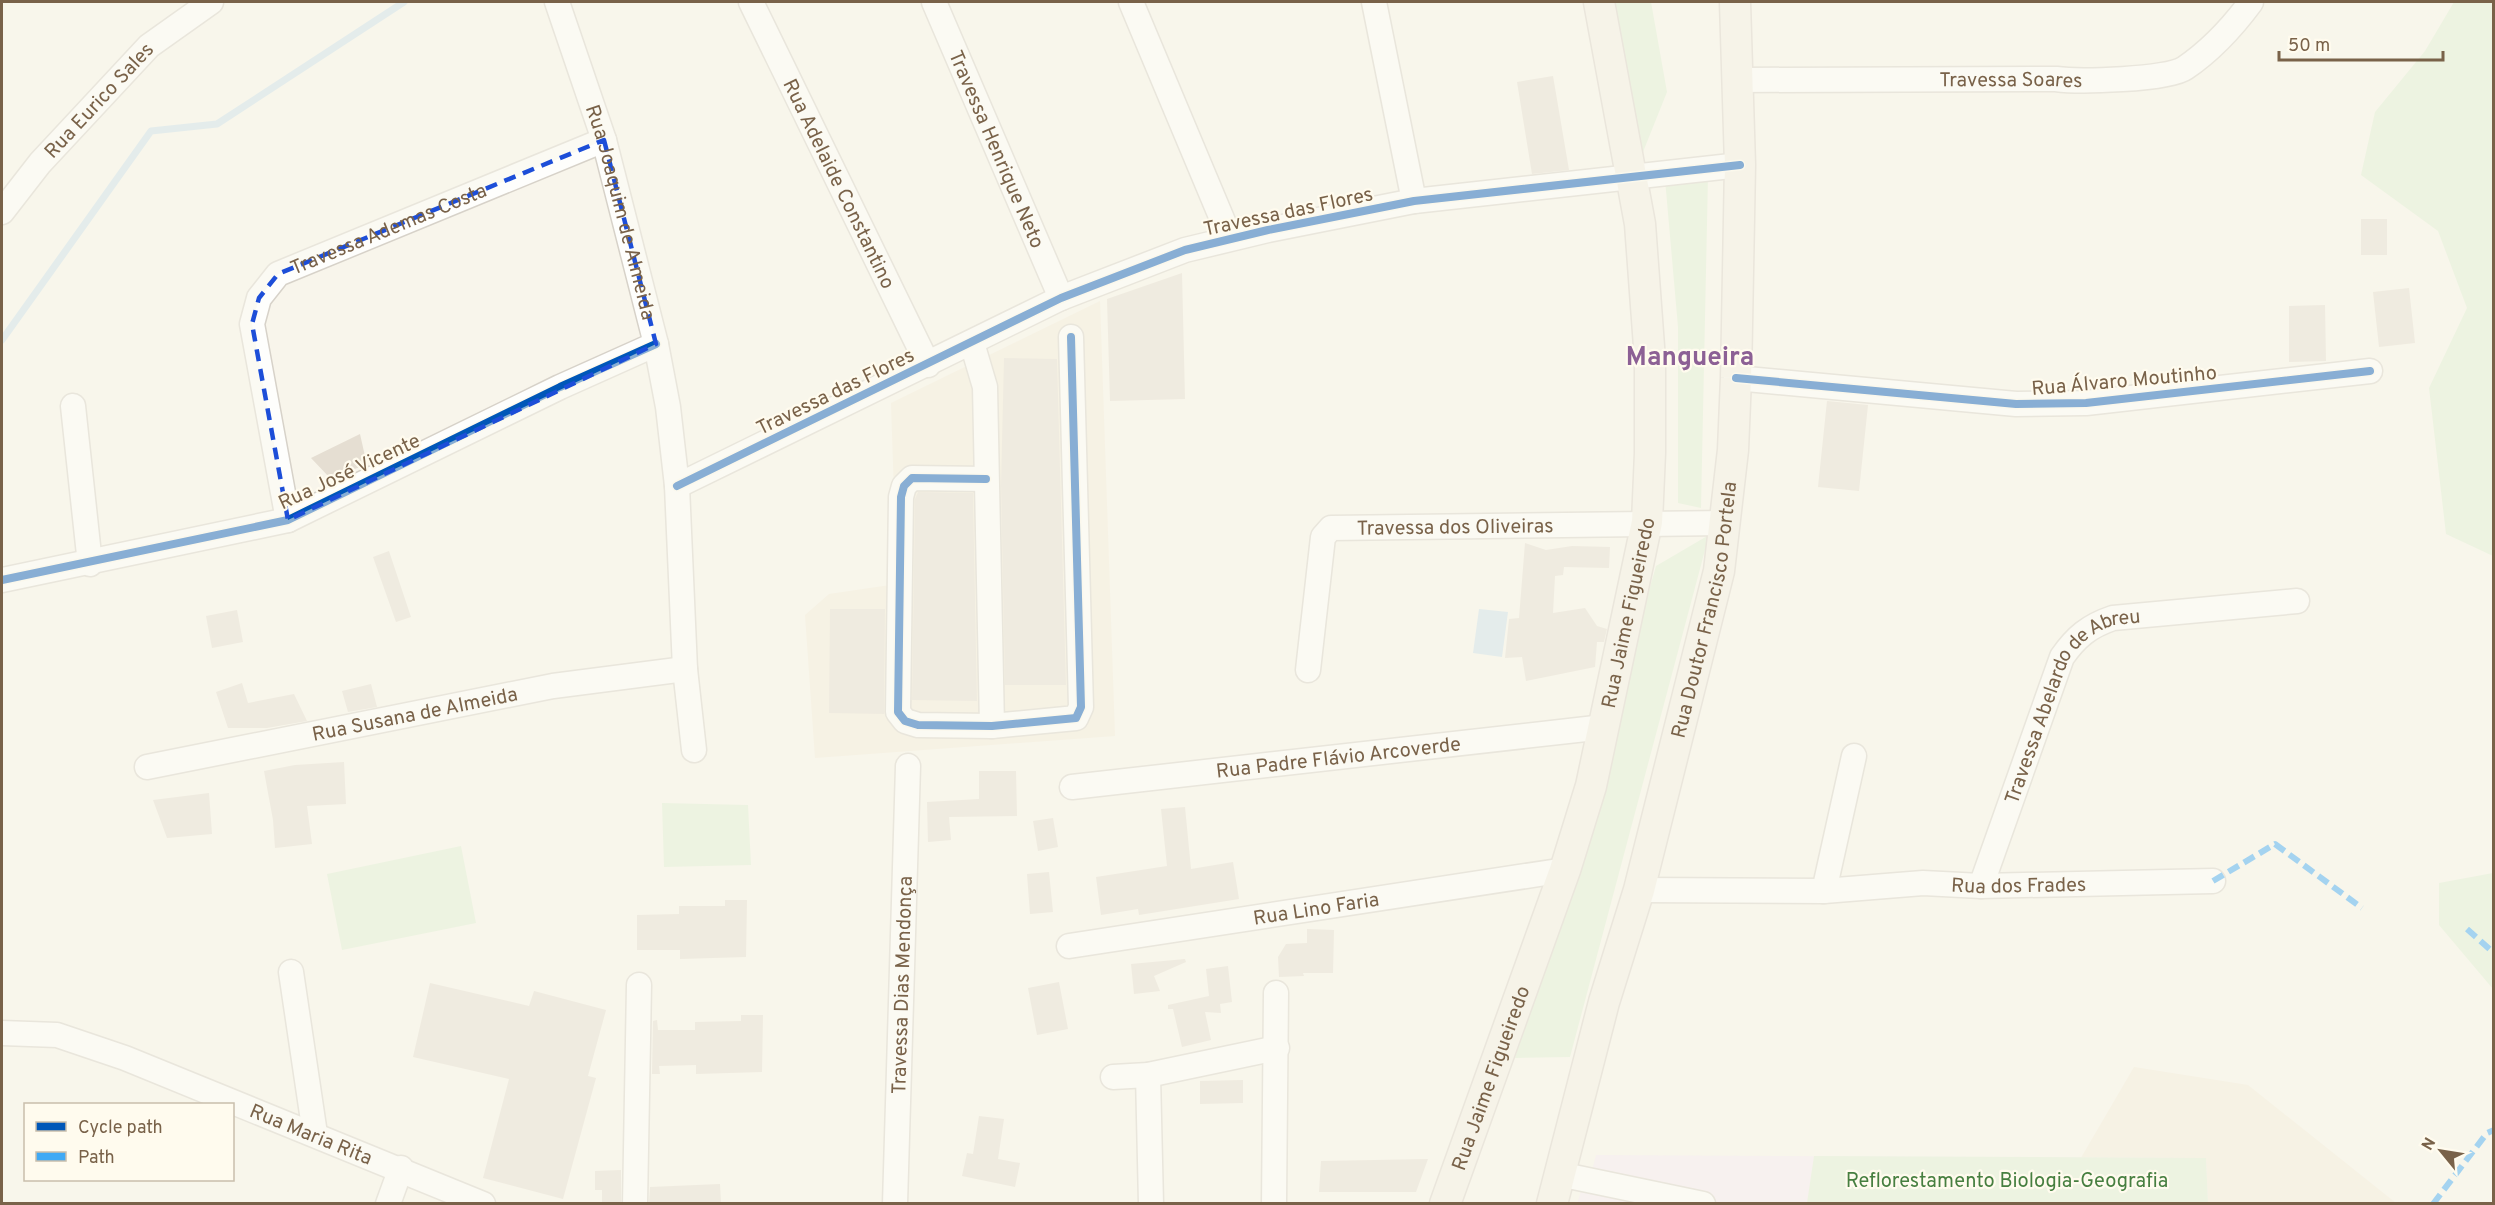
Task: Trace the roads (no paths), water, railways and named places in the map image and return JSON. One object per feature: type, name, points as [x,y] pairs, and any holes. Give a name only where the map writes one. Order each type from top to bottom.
[{"type":"main road","name":"Rua Jaime Figueiredo","points":[[1445,1203],[1565,870],[1591,786],[1647,522],[1650,360],[1640,224],[1634,176],[1599,2]]},
{"type":"main road","name":"Rua Doutor Francisco Portela","points":[[1552,1203],[1604,1002],[1639,890],[1719,571],[1733,450],[1736,378],[1740,165],[1735,2]]},
{"type":"street","name":"Rua Eurico Sales","points":[[2,212],[40,164],[149,46],[211,2]]},
{"type":"street","name":"Rua Joaquim de Almeida","points":[[557,2],[604,140],[656,344],[668,407],[677,486],[685,669],[694,750]]},
{"type":"street","name":"Rua Adelaide Constantino","points":[[751,2],[928,365]]},
{"type":"street","name":"Travessa Henrique Neto","points":[[934,2],[1061,298]]},
{"type":"street","points":[[1131,2],[1230,238]]},
{"type":"street","points":[[1374,2],[1414,201]]},
{"type":"street","name":"Travessa Soares","points":[[1739,80],[2056,78],[2077,82],[2132,78],[2184,69],[2238,20],[2251,2]]},
{"type":"street","name":"Travessa Ademas Costa","points":[[288,520],[252,324],[259,298],[278,274],[604,140]]},
{"type":"street","name":"Travessa das Flores","points":[[677,486],[1061,298],[1185,250],[1230,238],[1414,201],[1740,165]]},
{"type":"street","points":[[986,480],[912,478],[904,486],[901,497],[898,712],[905,721],[918,725],[992,726],[1076,718],[1081,706],[1071,337]]},
{"type":"street","points":[[972,343],[985,387],[992,726]]},
{"type":"street","name":"Rua José Vicente","points":[[2,580],[90,564],[288,520],[560,387],[656,344]]},
{"type":"street","name":"Rua Álvaro Moutinho","points":[[1736,378],[2016,404],[2086,404],[2370,371]]},
{"type":"street","points":[[73,406],[90,564]]},
{"type":"street","name":"Travessa dos Oliveiras","points":[[1308,670],[1323,537],[1326,530],[1647,522],[1725,523]]},
{"type":"street","name":"Travessa Abelardo de Abreu","points":[[1981,886],[2062,657],[2076,638],[2094,624],[2113,618],[2297,601]]},
{"type":"street","name":"Rua Susana de Almeida","points":[[147,767],[553,686],[685,669]]},
{"type":"street","name":"Rua Padre Flávio Arcoverde","points":[[1072,787],[1604,727]]},
{"type":"street","points":[[1824,891],[1854,756]]},
{"type":"street","name":"Travessa Dias Mendonça","points":[[895,1203],[908,766]]},
{"type":"street","name":"Rua Lino Faria","points":[[1069,946],[1565,870]]},
{"type":"street","name":"Rua dos Frades","points":[[1639,890],[1824,891],[1923,883],[1981,886],[2213,881]]},
{"type":"street","points":[[291,972],[315,1134]]},
{"type":"street","points":[[635,1203],[639,985]]},
{"type":"street","points":[[1274,1203],[1276,993]]},
{"type":"street","name":"Rua Maria Rita","points":[[2,1033],[57,1035],[125,1058],[483,1203]]},
{"type":"street","points":[[1113,1077],[1148,1075],[1276,1048]]},
{"type":"street","points":[[1148,1075],[1151,1203]]},
{"type":"street","points":[[388,1203],[401,1168]]},
{"type":"street","points":[[1559,1174],[1703,1203]]},
{"type":"water","points":[[1479,609],[1508,612],[1502,657],[1473,653]]},
{"type":"waterway","points":[[2,340],[151,131],[217,124],[404,2]]},
{"type":"district","name":"Mangueira","points":[[1690,356]]},
{"type":"park label","name":"Reflorestamento Biologia-Geografia","points":[[2007,1180]]}]
